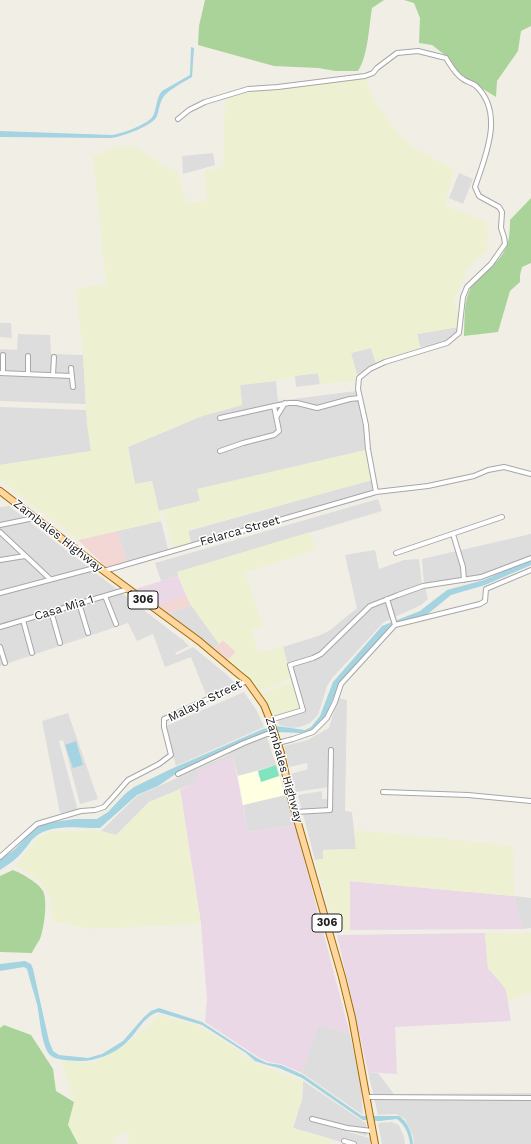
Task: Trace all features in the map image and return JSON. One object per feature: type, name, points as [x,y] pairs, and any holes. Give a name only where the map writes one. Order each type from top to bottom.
[{"type":"main road","name":"Zambales Highway","points":[[0,491],[104,571],[199,641],[246,681],[264,705],[278,743],[295,812],[344,984],[352,1018],[375,1144]]},
{"type":"street","points":[[178,119],[194,107],[232,93],[248,89],[278,87],[364,76],[373,73],[377,68],[397,53],[418,51],[446,58],[454,72],[462,79],[476,86],[486,100],[491,115],[491,138],[475,187],[479,196],[499,207],[502,212],[501,228],[505,244],[491,264],[467,287],[463,297],[459,333],[447,343],[385,362],[370,369],[359,378],[358,389],[366,425],[368,449],[376,492]]},
{"type":"street","points":[[3,355],[1,373],[72,376]]},
{"type":"street","points":[[28,356],[28,374]]},
{"type":"street","points":[[53,375],[54,357]]},
{"type":"street","points":[[71,368],[73,387]]},
{"type":"street","points":[[220,418],[285,403],[297,403],[317,408],[350,399],[360,398]]},
{"type":"street","points":[[277,416],[285,403]]},
{"type":"street","points":[[220,451],[274,435],[279,430],[274,406]]},
{"type":"street","name":"Felarca Street","points":[[104,571],[376,492],[428,486],[474,476],[488,470],[504,467],[531,474]]},
{"type":"street","points":[[396,553],[502,517]]},
{"type":"street","points":[[0,525],[34,518]]},
{"type":"street","points":[[0,532],[50,580]]},
{"type":"street","points":[[453,534],[463,567],[464,580]]},
{"type":"street","points":[[0,560],[25,556]]},
{"type":"street","points":[[271,722],[303,710],[290,665],[321,654],[370,606],[423,586],[481,577],[531,558]]},
{"type":"street","points":[[0,593],[98,566]]},
{"type":"street","points":[[278,743],[313,732],[327,718],[335,702],[341,684],[395,625],[480,604],[485,601],[486,590],[531,570]]},
{"type":"street","name":"Casa Mia 1","points":[[0,627],[128,589]]},
{"type":"street","points":[[105,596],[116,624]]},
{"type":"street","points":[[387,599],[395,625]]},
{"type":"street","points":[[79,603],[88,633]]},
{"type":"street","points":[[51,611],[60,643]]},
{"type":"street","points":[[23,620],[32,653]]},
{"type":"street","points":[[0,647],[5,663]]},
{"type":"street","name":"Malaya Street","points":[[0,857],[36,824],[104,807],[128,780],[159,764],[171,755],[164,727],[164,719],[246,681]]},
{"type":"street","points":[[178,774],[244,743],[267,734],[275,734]]},
{"type":"street","points":[[295,812],[330,810],[331,750]]},
{"type":"street","points":[[383,792],[475,795],[531,801]]},
{"type":"street","points":[[366,1097],[531,1098]]},
{"type":"street","points":[[312,1119],[347,1128],[372,1131]]},
{"type":"street","points":[[344,1141],[354,1144]]},
{"type":"shaded area","points":[[365,78],[374,100],[398,134],[414,148],[454,169],[445,206],[486,221],[488,234],[487,250],[466,272],[462,284],[454,297],[458,314],[458,327],[417,334],[420,347],[376,363],[371,348],[351,353],[357,375],[354,381],[320,384],[318,373],[295,376],[275,381],[240,385],[242,405],[202,416],[128,447],[135,484],[152,481],[161,521],[78,540],[0,480],[0,465],[91,451],[87,424],[83,355],[76,289],[106,284],[93,157],[118,146],[136,148],[164,167],[177,170],[187,203],[207,200],[204,171],[223,167],[225,99],[249,92]]},
{"type":"shaded area","points":[[213,153],[215,165],[183,174],[182,156]]},
{"type":"shaded area","points":[[459,173],[473,179],[463,204],[449,198]]},
{"type":"shaded area","points":[[0,323],[11,323],[12,338],[0,337]]},
{"type":"shaded area","points":[[458,327],[458,332],[446,343],[420,347],[417,334]]},
{"type":"shaded area","points":[[18,334],[50,335],[51,354],[83,355],[86,404],[0,401],[0,349],[17,350]]},
{"type":"shaded area","points":[[371,348],[376,363],[357,375],[351,353]]},
{"type":"shaded area","points":[[318,373],[320,384],[296,387],[295,376]]},
{"type":"shaded area","points":[[276,381],[278,401],[356,391],[364,430],[366,450],[198,489],[200,501],[159,511],[152,481],[135,485],[128,447],[202,416],[242,405],[240,385]]},
{"type":"shaded area","points":[[0,407],[86,410],[91,451],[0,465]]},
{"type":"shaded area","points":[[366,450],[372,480],[188,530],[192,547],[174,551],[163,510],[200,501],[197,489]]},
{"type":"shaded area","points":[[372,480],[375,496],[192,547],[188,531]]},
{"type":"shaded area","points":[[378,499],[382,511],[178,572],[178,576],[161,581],[155,563]]},
{"type":"shaded area","points":[[9,506],[181,638],[189,646],[175,653],[176,655],[193,647],[226,674],[241,689],[209,702],[191,657],[165,667],[153,634],[137,641],[128,623],[0,666],[0,507]]},
{"type":"shaded area","points":[[161,521],[169,553],[128,565],[117,531]]},
{"type":"shaded area","points":[[117,531],[128,565],[109,570],[78,540]]},
{"type":"shaded area","points":[[310,532],[316,550],[245,572],[263,627],[252,630],[258,653],[283,646],[291,678],[258,692],[227,661],[236,652],[223,640],[219,644],[191,605],[177,572]]},
{"type":"shaded area","points":[[531,534],[531,556],[480,576],[424,585],[422,559]]},
{"type":"shaded area","points":[[375,550],[379,569],[404,560],[419,559],[422,586],[398,593],[371,604],[321,653],[314,657],[287,664],[283,647],[329,631],[357,608],[345,555]]},
{"type":"shaded area","points":[[178,576],[186,595],[157,605],[135,589]]},
{"type":"shaded area","points":[[425,587],[428,599],[421,605],[384,622],[332,678],[327,686],[318,715],[310,723],[300,727],[291,728],[279,725],[278,720],[306,711],[292,666],[315,659],[371,608],[398,596]]},
{"type":"shaded area","points":[[186,595],[191,605],[168,614],[157,605]]},
{"type":"shaded area","points":[[191,605],[219,644],[213,650],[168,614]]},
{"type":"shaded area","points":[[223,640],[236,652],[227,661],[213,650]]},
{"type":"shaded area","points":[[292,682],[301,710],[271,719],[260,695]]},
{"type":"shaded area","points":[[244,692],[257,711],[264,727],[176,766],[166,726]]},
{"type":"shaded area","points":[[338,698],[347,700],[345,811],[352,812],[356,849],[323,850],[323,859],[315,860],[298,795],[322,791],[322,799],[329,799],[329,787],[296,792],[291,774],[308,769],[307,763],[289,767],[284,746],[308,740],[329,728]]},
{"type":"shaded area","points":[[68,713],[98,799],[80,804],[63,740],[59,741],[78,811],[60,813],[42,721]]},
{"type":"shaded area","points":[[266,735],[276,765],[238,776],[233,757],[197,771],[197,782],[149,802],[116,836],[101,831],[137,796],[228,755],[232,750]]},
{"type":"shaded area","points":[[233,756],[248,832],[295,825],[350,1034],[318,1025],[302,1073],[281,1064],[268,1062],[258,1057],[205,1022],[207,999],[201,924],[180,790],[196,782],[197,771]]},
{"type":"shaded area","points":[[258,771],[261,782],[279,776],[285,795],[243,805],[238,776]]},
{"type":"shaded area","points":[[180,790],[201,924],[91,929],[53,921],[50,898],[40,882],[16,865],[38,837],[51,831],[101,831],[116,835],[149,802]]},
{"type":"shaded area","points":[[285,795],[295,825],[248,832],[243,805]]},
{"type":"shaded area","points":[[354,830],[490,843],[513,847],[514,896],[350,881],[350,930],[335,930],[315,860],[323,859],[323,850],[356,849]]},
{"type":"shaded area","points":[[349,881],[514,896],[523,929],[350,930]]},
{"type":"shaded area","points":[[514,896],[531,898],[531,928],[523,929]]},
{"type":"shaded area","points":[[485,933],[488,968],[506,989],[511,1021],[395,1027],[397,1074],[368,1072],[337,935]]},
{"type":"shaded area","points":[[485,933],[531,933],[531,993],[508,1001],[506,989],[488,968]]},
{"type":"shaded area","points":[[159,1015],[197,1025],[232,1046],[255,1063],[303,1081],[302,1099],[293,1128],[331,1139],[331,1144],[128,1144],[129,1132],[116,1137],[114,1144],[78,1144],[68,1125],[74,1102],[61,1060],[88,1063],[95,1062],[131,1041]]},
{"type":"shaded area","points":[[318,1025],[350,1034],[361,1087],[363,1115],[302,1073]]},
{"type":"shaded area","points":[[368,1072],[378,1073],[394,1094],[531,1093],[531,1144],[414,1144],[413,1136],[405,1119],[396,1114],[378,1115]]},
{"type":"shaded area","points":[[303,1081],[366,1123],[367,1136],[313,1119],[312,1122],[370,1138],[370,1144],[348,1144],[293,1128],[302,1099]]},
{"type":"shaded area","points":[[392,1122],[399,1125],[405,1144],[382,1144],[378,1123]]},
{"type":"green space","points":[[205,0],[384,0],[372,8],[368,41],[364,57],[358,71],[336,71],[318,68],[274,66],[198,45],[199,26]]},
{"type":"green space","points":[[404,0],[531,0],[531,26],[521,31],[518,51],[497,81],[496,97],[459,74],[449,58],[432,45],[419,43],[420,18],[414,3]]},
{"type":"green space","points":[[531,198],[531,263],[522,267],[520,282],[510,291],[498,332],[464,336],[465,309],[470,290],[473,284],[504,253],[508,241],[510,220]]},
{"type":"green space","points":[[276,765],[279,776],[261,782],[258,771]]},
{"type":"green space","points":[[13,870],[34,882],[43,891],[45,915],[43,929],[40,939],[32,953],[0,952],[0,876]]},
{"type":"green space","points":[[4,1025],[31,1035],[53,1069],[56,1091],[74,1102],[68,1125],[78,1144],[0,1144],[0,1028]]},
{"type":"water","points":[[191,47],[194,48],[192,77],[173,88],[164,96],[157,116],[150,124],[122,136],[111,138],[0,137],[0,131],[112,135],[128,131],[141,125],[153,116],[162,91],[190,75]]},
{"type":"water","points":[[531,559],[531,565],[485,585],[451,595],[424,617],[391,628],[339,683],[325,719],[312,730],[302,733],[275,732],[174,775],[158,786],[137,795],[100,828],[65,827],[40,833],[16,859],[0,870],[0,860],[15,849],[37,826],[75,819],[97,819],[108,812],[134,787],[171,769],[263,729],[276,726],[305,730],[311,727],[320,716],[333,682],[382,626],[420,611],[447,590],[484,580]]},
{"type":"water","points":[[76,741],[83,765],[73,768],[65,745]]},
{"type":"water","points":[[25,961],[31,964],[33,969],[49,1041],[53,1051],[59,1055],[88,1058],[102,1054],[123,1041],[144,1017],[151,1011],[159,1008],[202,1022],[257,1058],[267,1063],[281,1065],[303,1075],[362,1116],[399,1116],[405,1121],[409,1128],[413,1144],[410,1144],[406,1130],[397,1119],[379,1121],[363,1120],[302,1078],[279,1068],[255,1061],[246,1053],[202,1025],[158,1012],[144,1021],[126,1043],[110,1054],[97,1059],[84,1061],[55,1058],[49,1054],[44,1044],[37,1004],[27,969],[24,967],[0,971],[0,964]]}]
